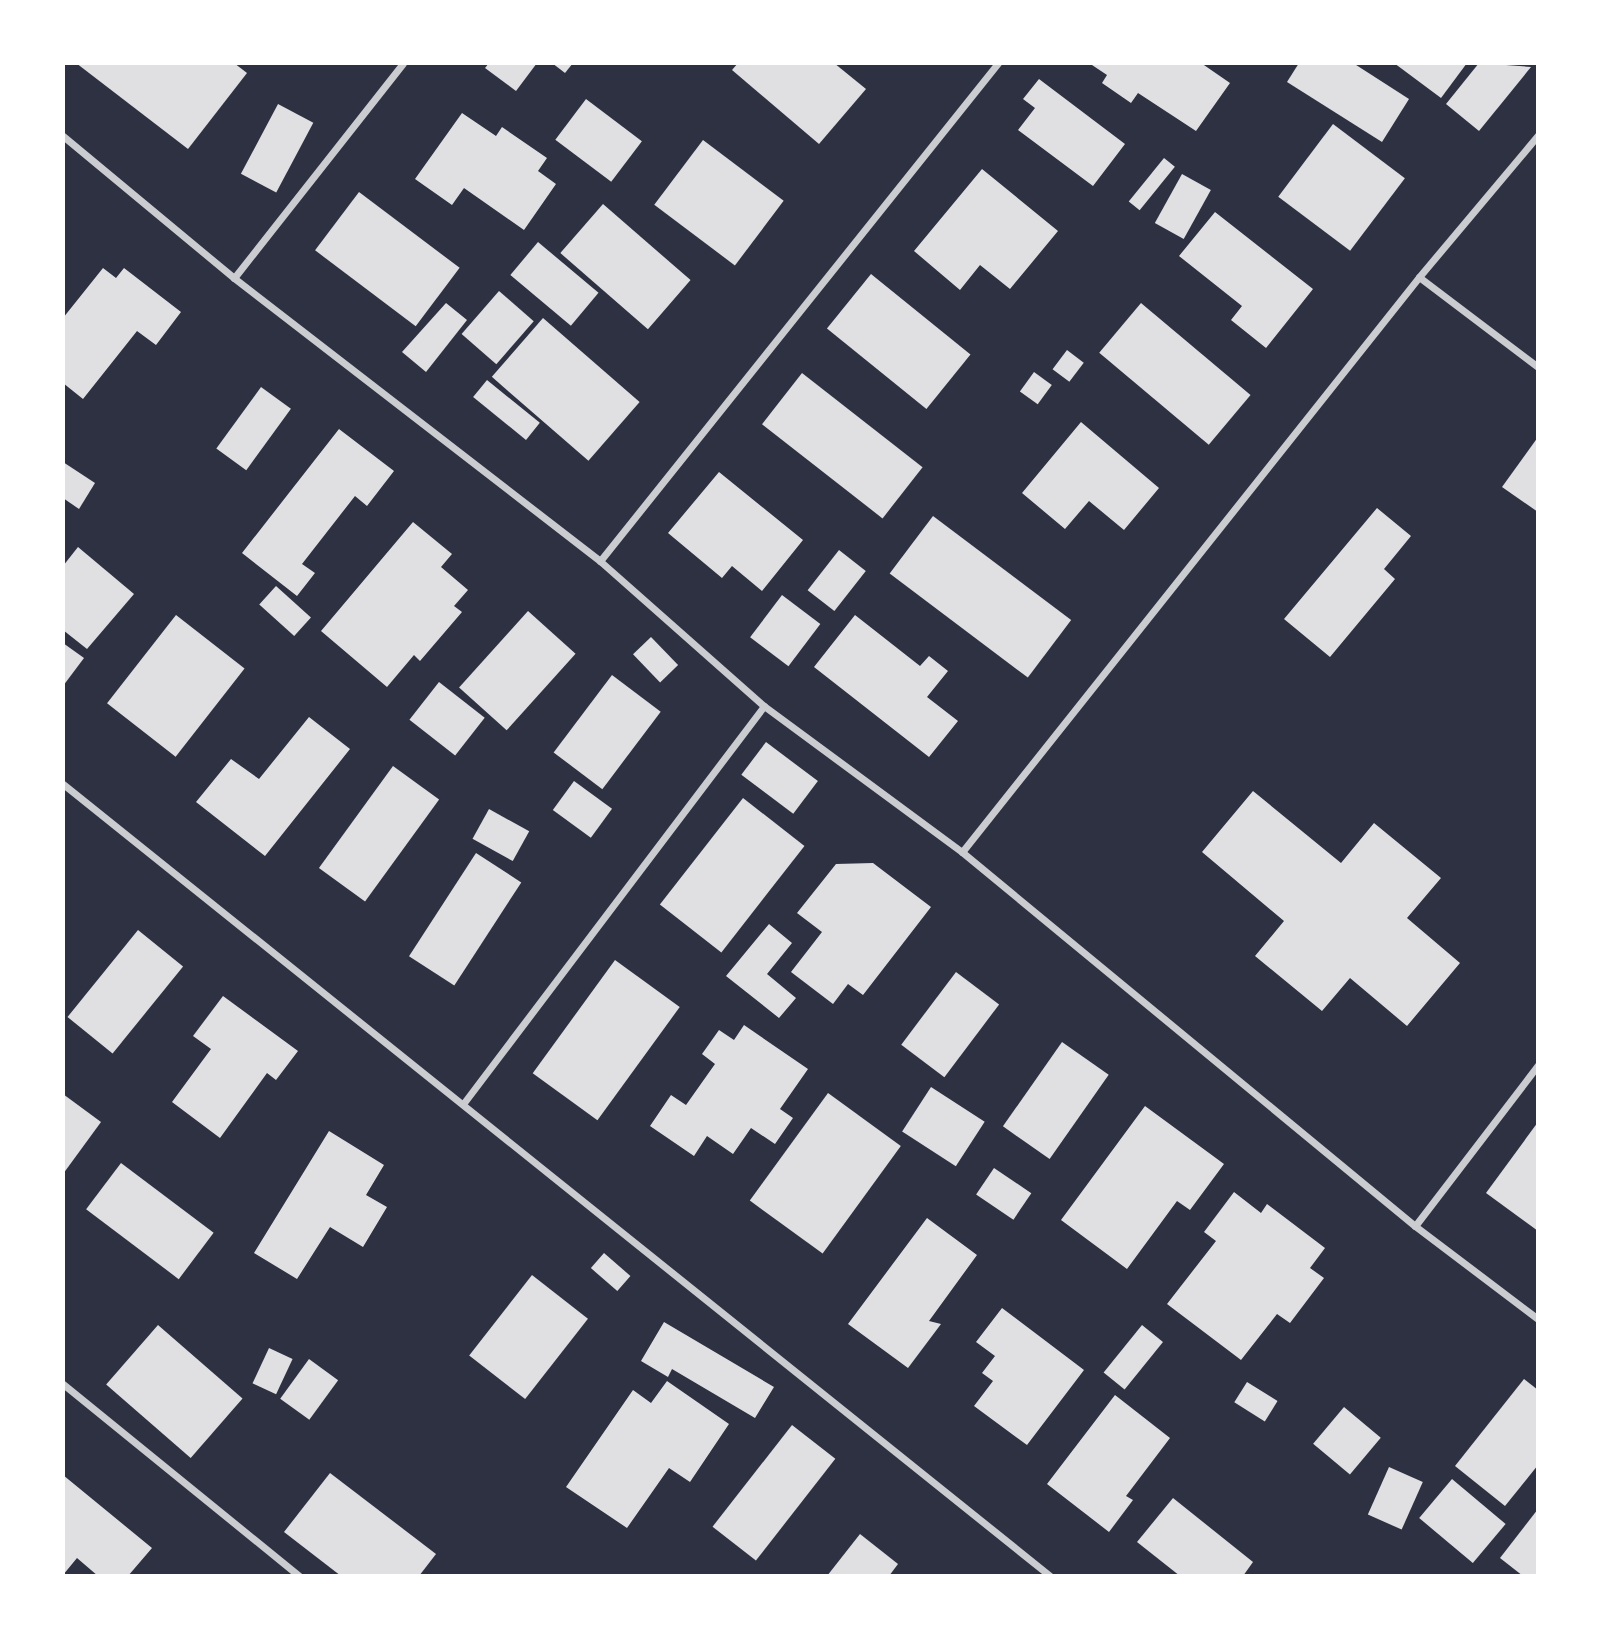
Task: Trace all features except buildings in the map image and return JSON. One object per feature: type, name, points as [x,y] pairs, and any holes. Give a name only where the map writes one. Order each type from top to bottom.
[{"type":"street","points":[[234,278],[403,63]]},
{"type":"street","points":[[600,561],[998,63]]},
{"type":"street","points":[[962,852],[1419,277],[1538,135]]},
{"type":"street","points":[[63,136],[234,278],[600,561],[764,706],[962,852],[1415,1226],[1538,1319]]},
{"type":"street","points":[[1419,277],[1538,367]]},
{"type":"street","points":[[463,1104],[764,706]]},
{"type":"street","points":[[63,784],[1050,1576]]},
{"type":"street","points":[[1415,1226],[1538,1065]]},
{"type":"street","points":[[63,1384],[299,1576]]}]
